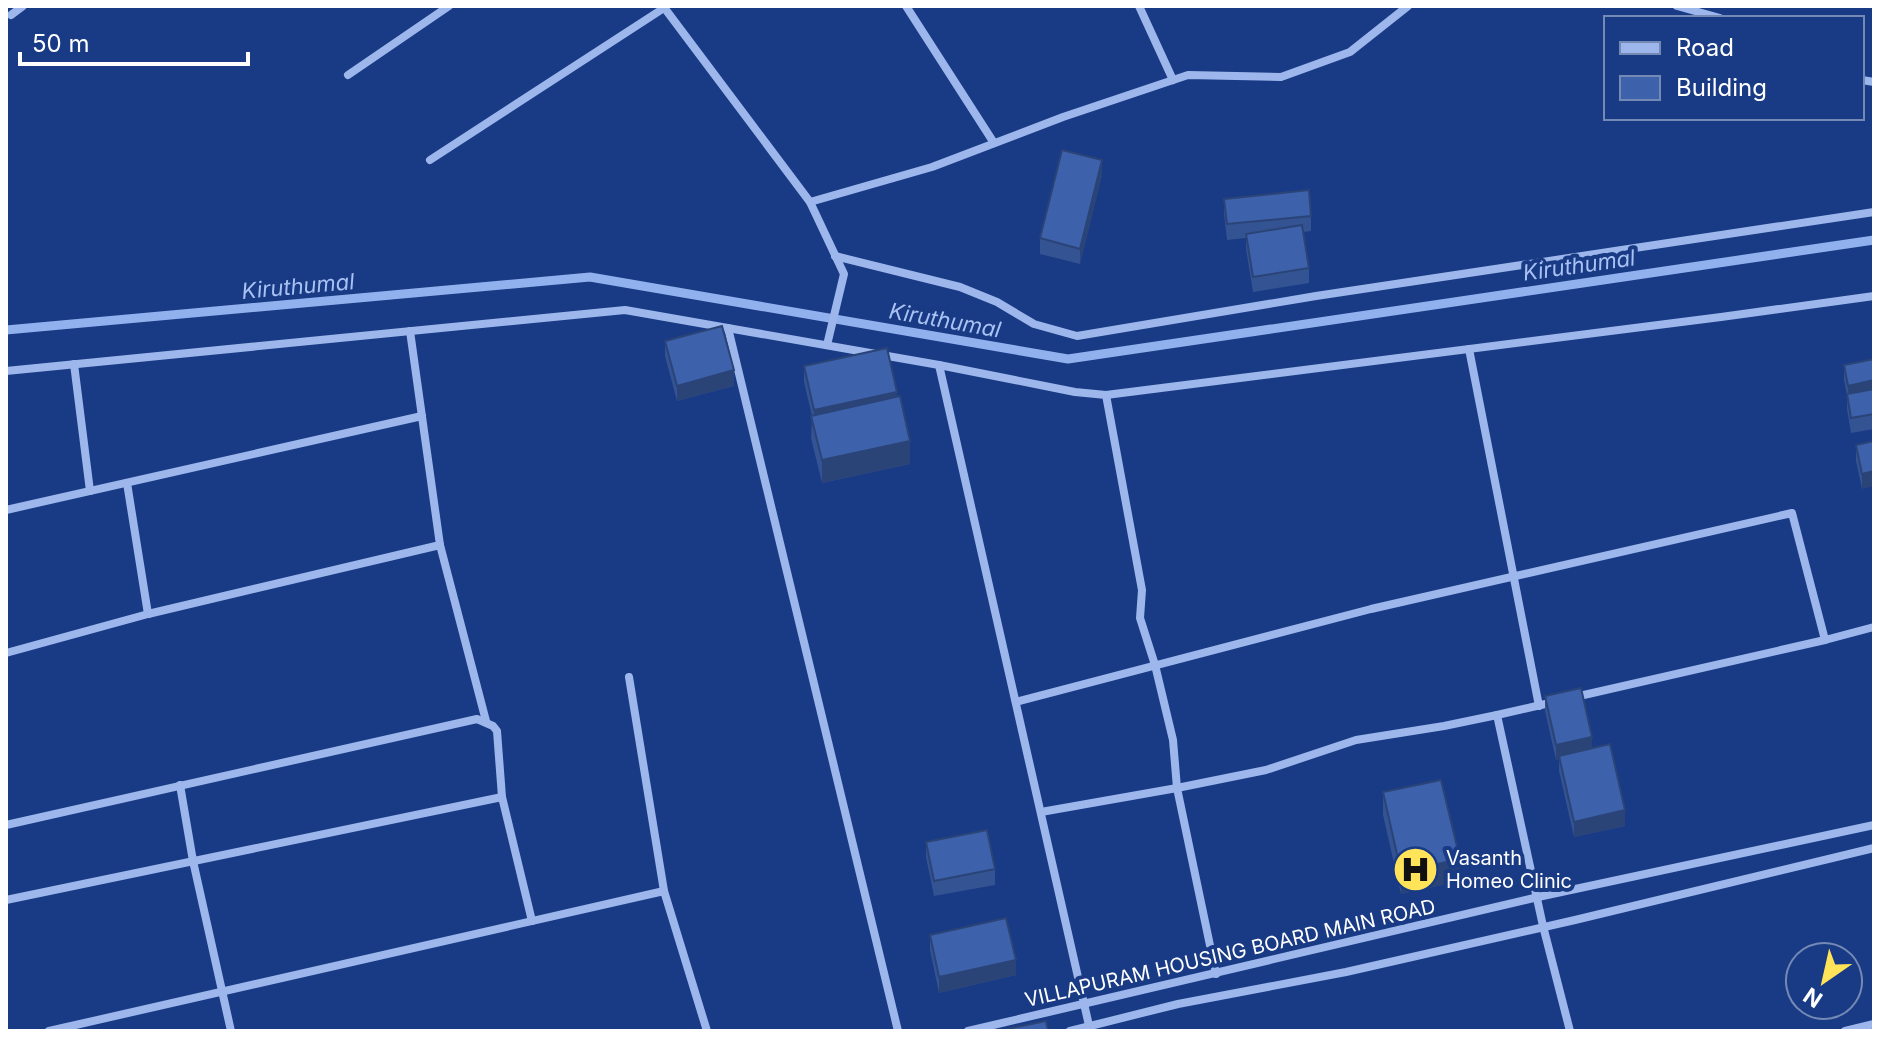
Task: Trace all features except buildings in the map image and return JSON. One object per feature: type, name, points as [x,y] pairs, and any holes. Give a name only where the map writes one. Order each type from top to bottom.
[{"type":"street","points":[[11,15],[23,6]]},
{"type":"street","points":[[348,75],[449,6]]},
{"type":"street","points":[[906,6],[994,143]]},
{"type":"street","points":[[1139,6],[1173,80]]},
{"type":"street","points":[[810,202],[932,167],[1188,75],[1281,77],[1350,52],[1408,6]]},
{"type":"street","points":[[1677,6],[1713,16]]},
{"type":"street","points":[[430,160],[664,7],[810,202],[844,274],[827,345]]},
{"type":"street","points":[[835,256],[960,287],[997,302],[1034,324],[1077,336],[1316,296],[1874,212]]},
{"type":"street","points":[[6,371],[625,310],[1075,392],[1106,395],[1874,296]]},
{"type":"street","points":[[728,328],[898,1031]]},
{"type":"street","points":[[410,331],[440,545],[486,721]]},
{"type":"street","points":[[1469,349],[1539,706]]},
{"type":"street","points":[[74,364],[90,491]]},
{"type":"street","points":[[939,365],[1090,1029]]},
{"type":"street","points":[[1106,395],[1142,590],[1140,618],[1173,740],[1177,788],[1216,974]]},
{"type":"street","points":[[6,510],[422,416]]},
{"type":"street","points":[[127,483],[148,614]]},
{"type":"street","points":[[1016,702],[1371,609],[1792,513],[1825,640]]},
{"type":"street","points":[[6,653],[148,614],[440,545]]},
{"type":"street","points":[[1041,812],[1266,770],[1356,740],[1539,706],[1874,627]]},
{"type":"street","points":[[629,677],[664,891],[707,1031]]},
{"type":"street","points":[[1497,715],[1543,926],[1570,1031]]},
{"type":"street","points":[[6,825],[477,719],[486,721],[497,731],[502,797],[532,921]]},
{"type":"street","points":[[180,785],[193,861],[231,1031]]},
{"type":"street","points":[[6,900],[502,797]]},
{"type":"street","name":"VILLAPURAM HOUSING BOARD MAIN ROAD","points":[[968,1031],[1538,897],[1874,825]]},
{"type":"street","name":"VILLAPURAM HOUSING BOARD MAIN ROAD","points":[[1070,1031],[1090,1029],[1178,1004],[1346,972],[1874,848]]},
{"type":"street","points":[[49,1031],[664,891]]},
{"type":"street","points":[[1845,1031],[1874,1024]]},
{"type":"waterway","name":"Kiruthumal","points":[[6,330],[590,277],[1068,359],[1874,240]]},
{"type":"place","name":"Vasanth Homeo Clinic","points":[[1415,869]]}]
